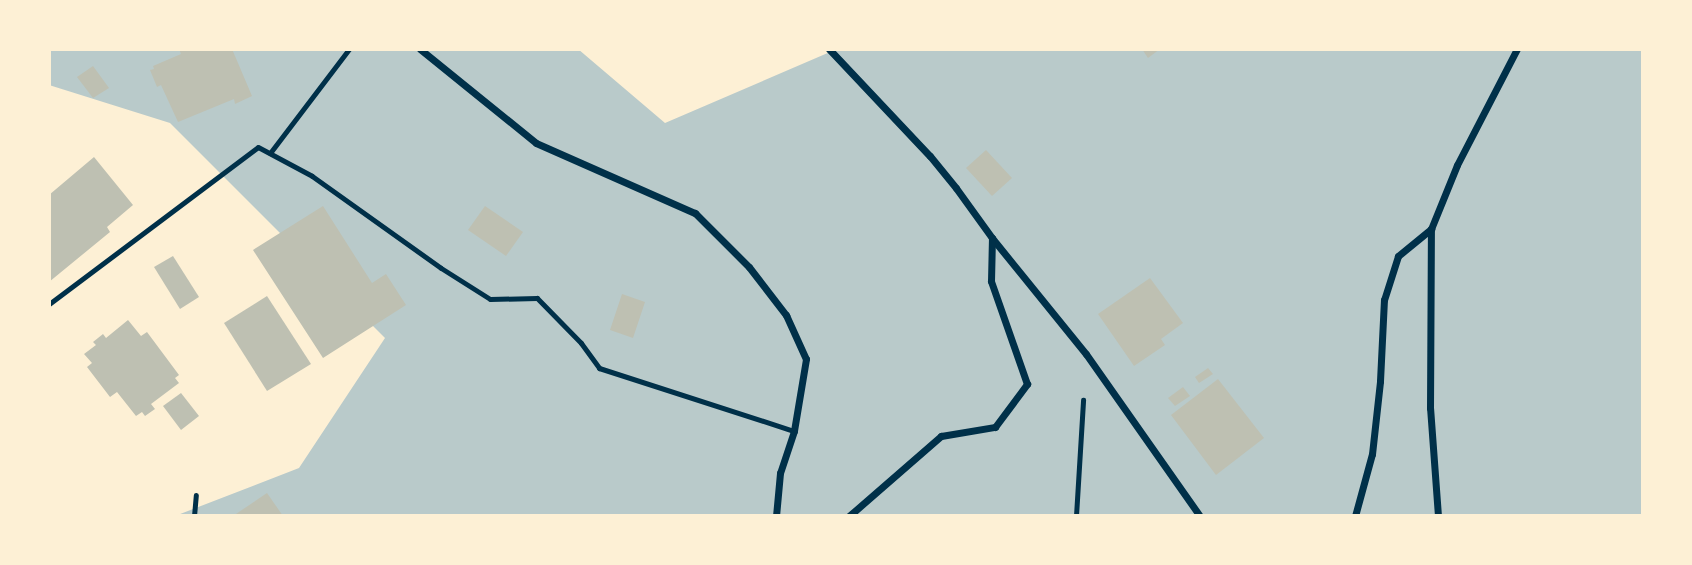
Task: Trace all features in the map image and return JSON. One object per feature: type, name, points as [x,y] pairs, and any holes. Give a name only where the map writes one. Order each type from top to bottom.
[{"type":"street","points":[[420,49],[537,143],[695,213],[749,267],[786,315],[806,359],[794,431],[780,473],[776,516]]},
{"type":"street","points":[[829,49],[930,156],[1086,354],[1200,516]]},
{"type":"street","points":[[1438,516],[1430,408],[1432,229],[1457,165],[1517,49]]},
{"type":"street","points":[[1355,516],[1372,454],[1380,382],[1384,300],[1398,256],[1432,229]]},
{"type":"street","points":[[849,516],[941,436],[995,427],[1027,384],[991,281],[992,238]]},
{"type":"lane","points":[[270,153],[349,49]]},
{"type":"lane","points":[[49,304],[258,147],[312,176],[441,268],[490,299],[537,298],[581,343],[599,368],[794,431]]},
{"type":"lane","points":[[194,516],[196,495]]},
{"type":"path","points":[[1076,516],[1086,354]]},
{"type":"shaded area","points":[[49,49],[578,49],[665,123],[837,49],[1643,49],[1643,516],[175,516],[299,468],[385,338],[170,123],[49,85]]},
{"type":"building","points":[[179,49],[232,49],[252,96],[235,104],[234,99],[178,122],[161,85],[157,87],[150,70],[154,69],[153,66],[181,54]]},
{"type":"building","points":[[1142,49],[1160,49],[1148,58]]},
{"type":"building","points":[[93,66],[109,88],[93,98],[77,77]]},
{"type":"building","points":[[986,150],[1012,178],[992,196],[966,168]]},
{"type":"building","points":[[94,157],[133,205],[107,227],[110,232],[49,282],[49,195]]},
{"type":"building","points":[[323,206],[372,283],[386,274],[406,305],[323,358],[253,250]]},
{"type":"building","points":[[485,206],[523,232],[506,256],[468,230]]},
{"type":"building","points":[[173,256],[199,297],[180,309],[154,267]]},
{"type":"building","points":[[1150,278],[1183,323],[1161,339],[1165,345],[1134,366],[1098,314]]},
{"type":"building","points":[[622,294],[645,302],[633,338],[610,330]]},
{"type":"building","points":[[267,296],[311,364],[267,391],[224,323]]},
{"type":"building","points":[[128,320],[141,336],[147,332],[179,375],[175,378],[179,383],[151,404],[155,409],[145,416],[142,412],[136,416],[117,392],[110,397],[87,367],[92,363],[84,354],[96,345],[93,342],[103,334],[106,338]]},
{"type":"building","points":[[1208,368],[1213,374],[1199,383],[1195,377]]},
{"type":"building","points":[[1218,379],[1264,438],[1216,475],[1171,415]]},
{"type":"building","points":[[1183,387],[1190,396],[1175,406],[1168,398]]},
{"type":"building","points":[[181,393],[199,416],[181,430],[163,406]]},
{"type":"building","points":[[267,493],[283,516],[233,516]]}]
